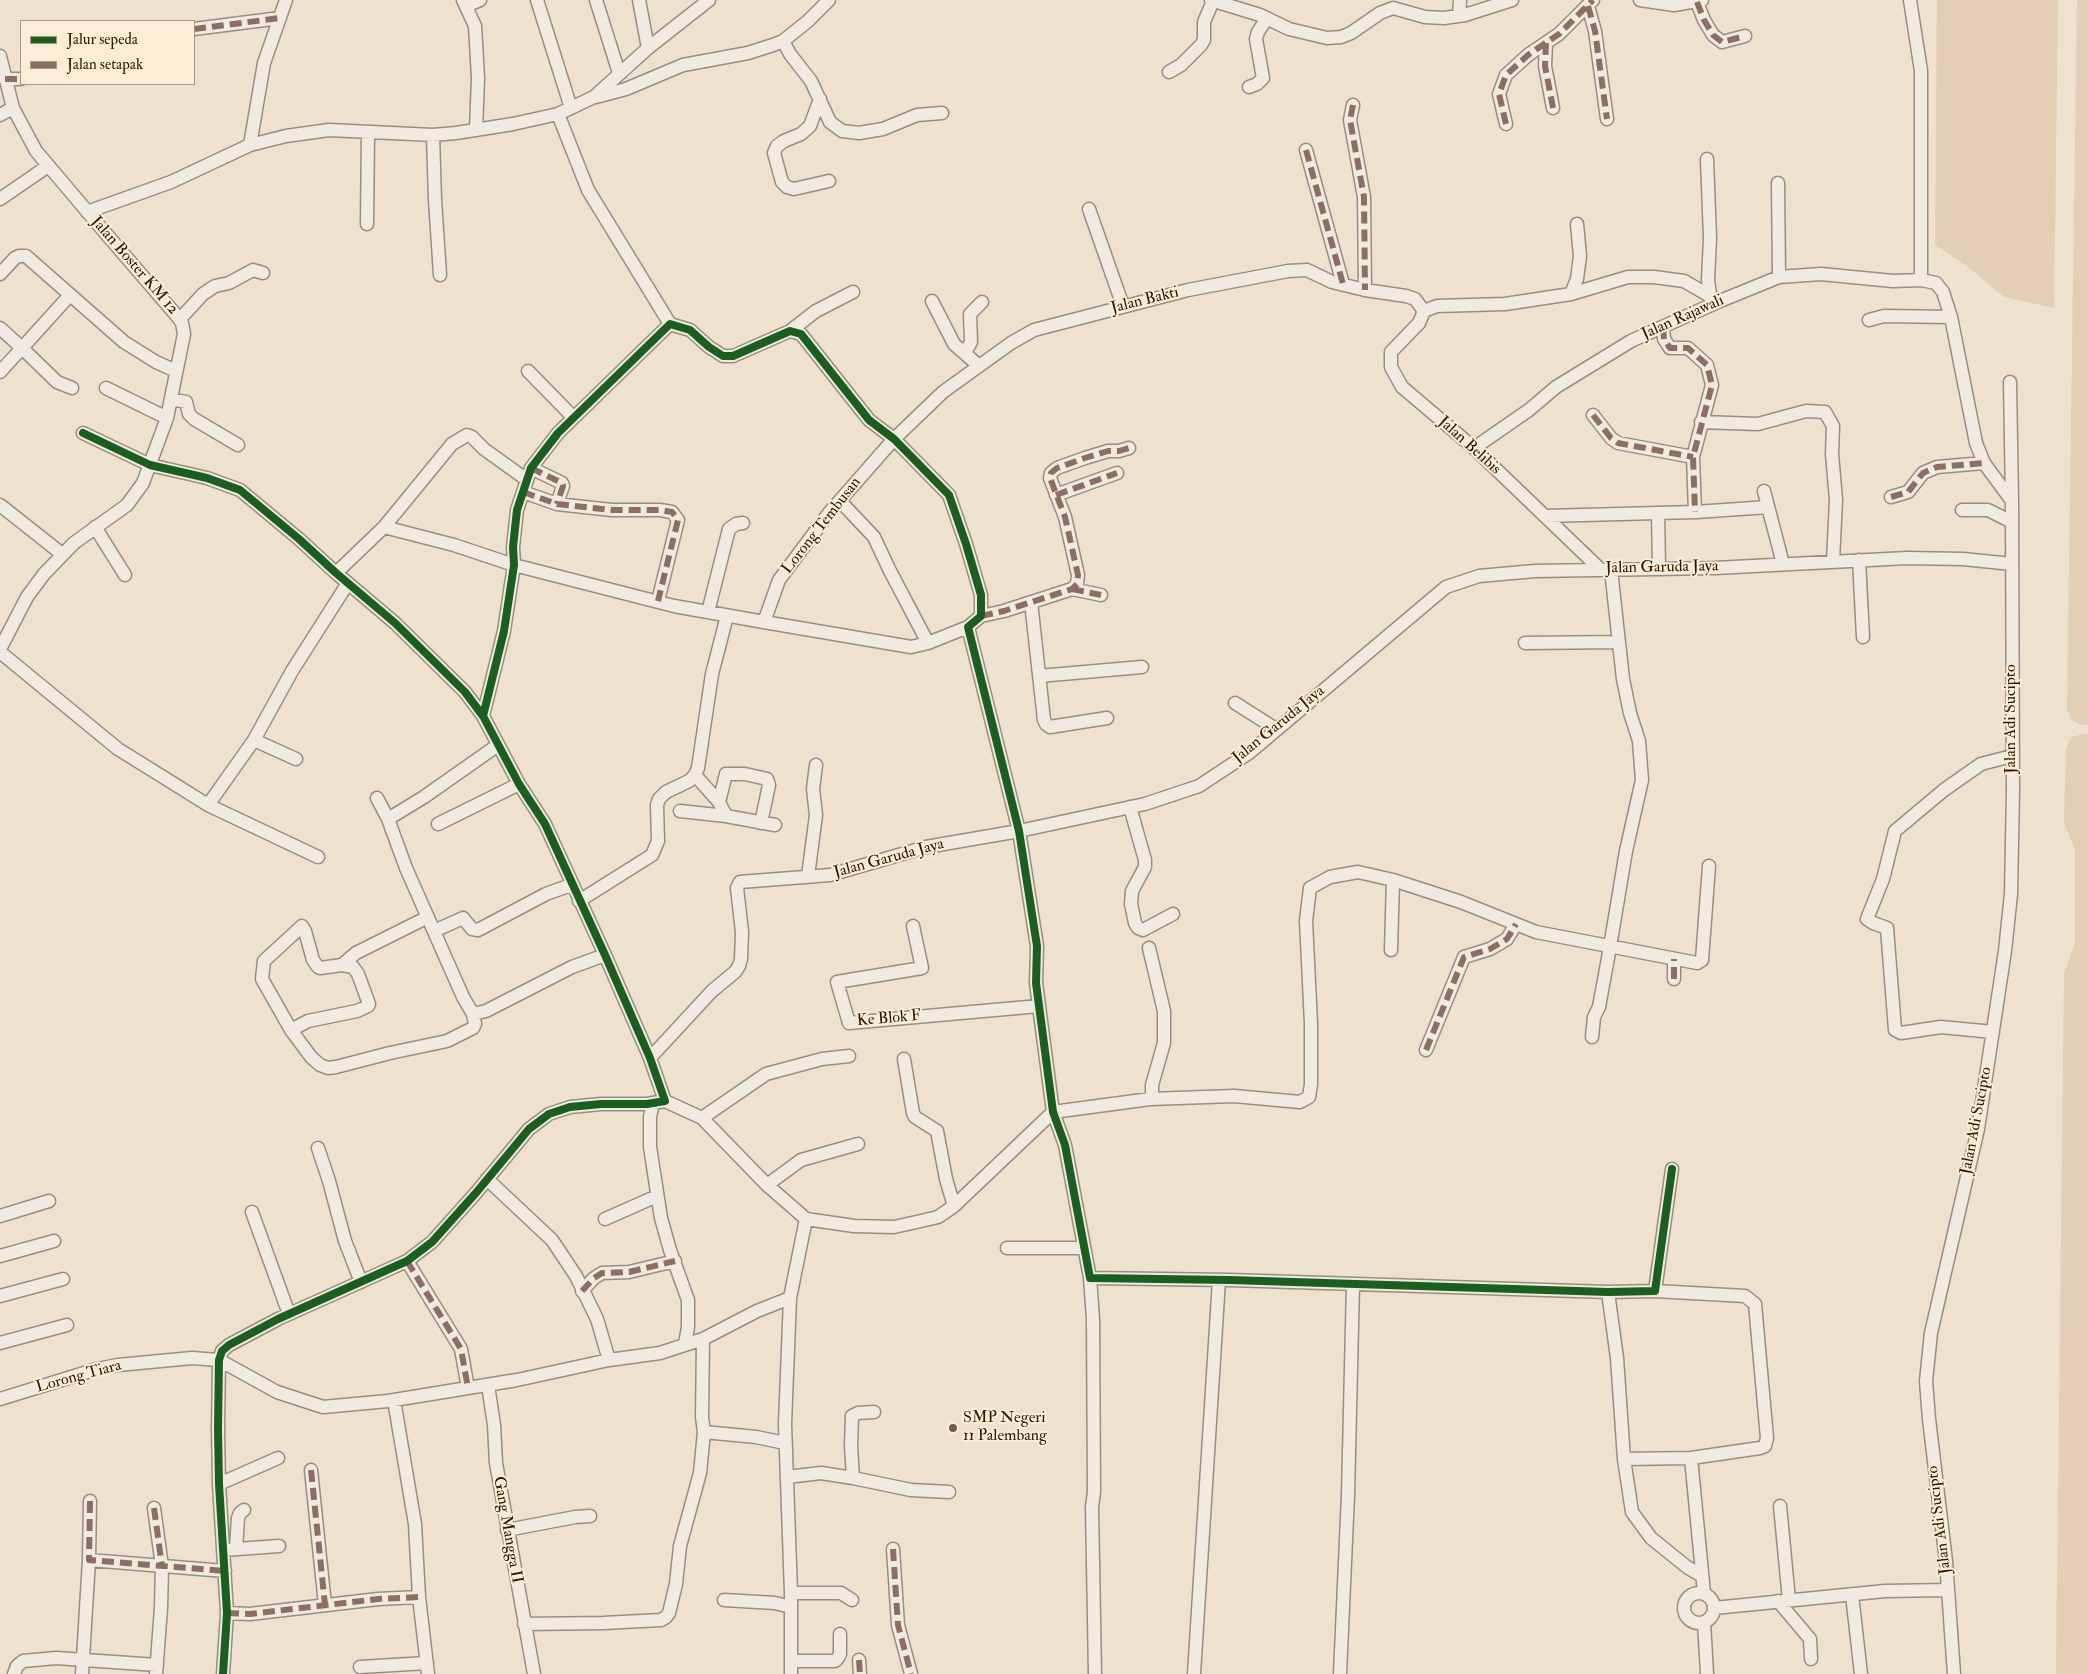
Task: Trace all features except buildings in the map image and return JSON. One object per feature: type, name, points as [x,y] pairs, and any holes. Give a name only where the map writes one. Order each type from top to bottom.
[{"type":"street","points":[[250,145],[264,63],[286,0]]},
{"type":"street","points":[[476,130],[478,78],[475,26],[465,3],[480,0]]},
{"type":"street","points":[[537,0],[571,108]]},
{"type":"street","points":[[596,0],[619,73]]},
{"type":"street","points":[[639,0],[648,48]]},
{"type":"street","points":[[594,97],[648,48],[710,0]]},
{"type":"street","points":[[87,212],[171,182],[250,145],[286,136],[321,131],[350,130],[368,133],[433,135],[476,130],[558,114],[594,97],[626,89],[683,65],[748,53],[783,41],[819,11],[829,0]]},
{"type":"street","points":[[1169,72],[1181,65],[1204,40],[1204,22],[1212,0],[1236,4],[1289,29],[1327,38],[1341,37],[1351,33],[1380,13],[1393,8],[1408,6],[1425,17],[1444,18],[1459,16],[1512,0]]},
{"type":"street","points":[[1459,16],[1460,0]]},
{"type":"street","points":[[1633,0],[1674,5],[1700,1],[1704,20],[1713,35],[1722,42],[1744,36]]},
{"type":"street","points":[[1910,0],[1921,71],[1921,280],[1936,283],[1940,287],[1951,318],[1976,443],[1984,463],[2012,501]]},
{"type":"street","points":[[1506,124],[1500,94],[1506,75],[1528,55],[1559,34],[1591,3]]},
{"type":"street","points":[[1591,3],[1608,119]]},
{"type":"street","points":[[195,29],[280,18]]},
{"type":"street","points":[[1249,87],[1257,84],[1263,78],[1256,39],[1267,18]]},
{"type":"street","points":[[783,41],[811,81],[830,122],[842,131],[860,133],[883,129],[917,114],[942,113]]},
{"type":"street","points":[[1546,43],[1545,66],[1553,108]]},
{"type":"street","name":"Jalan Boster KM 12","points":[[0,56],[13,108],[26,134],[48,166],[180,320],[184,334],[167,418],[143,483],[131,500],[117,513],[95,527],[62,554],[27,597],[0,651]]},
{"type":"street","points":[[5,79],[20,79]]},
{"type":"street","points":[[820,99],[810,126],[801,134],[777,146],[774,153],[782,182],[787,187],[794,189],[829,181]]},
{"type":"street","points":[[1353,105],[1350,120],[1364,197],[1365,290]]},
{"type":"street","points":[[0,115],[13,108]]},
{"type":"street","points":[[558,114],[588,190],[670,324],[690,330],[708,347],[722,356],[733,356],[790,331],[816,311],[853,292]]},
{"type":"street","points":[[367,224],[368,133]]},
{"type":"street","points":[[433,135],[440,275]]},
{"type":"street","points":[[1306,150],[1343,284]]},
{"type":"street","points":[[1707,159],[1711,300]]},
{"type":"street","points":[[0,199],[48,166]]},
{"type":"street","points":[[1778,183],[1779,277]]},
{"type":"street","points":[[1089,209],[1123,306]]},
{"type":"street","points":[[1571,294],[1577,279],[1580,256],[1578,224]]},
{"type":"street","points":[[0,274],[19,256],[26,256],[124,342],[156,362],[176,370]]},
{"type":"street","points":[[180,320],[203,294],[214,286],[229,283],[253,270],[263,273]]},
{"type":"street","name":"Jalan Bakti","points":[[894,439],[943,392],[1011,342],[1034,330],[1188,290],[1288,271],[1307,270],[1332,282],[1415,299],[1424,311]]},
{"type":"street","name":"Jalan Rajawali","points":[[1474,448],[1529,410],[1556,386],[1631,341],[1663,327],[1711,300],[1779,277],[1821,274],[1893,281],[1921,280]]},
{"type":"street","points":[[1424,311],[1437,306],[1505,304],[1571,294],[1628,277],[1684,280],[1711,300]]},
{"type":"street","points":[[0,372],[70,295]]},
{"type":"street","points":[[932,301],[954,344],[978,365]]},
{"type":"street","points":[[965,353],[971,342],[970,314],[982,302]]},
{"type":"street","name":"Jalan Belibis","points":[[1424,311],[1419,323],[1391,352],[1391,367],[1402,387],[1474,448],[1545,516],[1606,570]]},
{"type":"street","points":[[1869,320],[1884,316],[1951,318]]},
{"type":"street","points":[[483,716],[504,631],[514,565],[513,547],[517,510],[536,460],[573,417],[649,347],[670,324]]},
{"type":"street","points":[[1663,327],[1664,339],[1670,348],[1688,348],[1707,364],[1712,385],[1693,457],[1695,512]]},
{"type":"street","points":[[0,328],[57,382],[72,388]]},
{"type":"street","points":[[790,331],[801,334],[870,420],[894,439],[949,495],[981,595],[981,616]]},
{"type":"street","points":[[528,371],[573,417]]},
{"type":"street","points":[[2010,382],[2012,564]]},
{"type":"street","points":[[106,388],[167,418]]},
{"type":"street","points":[[171,399],[186,402],[189,414],[194,419],[238,445]]},
{"type":"street","points":[[1701,422],[1758,424],[1806,411],[1825,412],[1833,426],[1832,454],[1836,500],[1833,561]]},
{"type":"street","points":[[1592,415],[1611,438],[1618,443],[1693,457]]},
{"type":"street","points":[[83,433],[150,465],[207,478],[240,490],[299,538],[394,623],[465,692],[483,716],[519,784],[545,824],[650,1058],[659,1102],[650,1117],[650,1147],[657,1196],[670,1250],[688,1300],[688,1327],[685,1344]]},
{"type":"street","points":[[336,573],[384,527],[452,444],[467,435],[557,504],[612,510],[660,510],[672,512],[678,520],[658,601]]},
{"type":"street","name":"Lorong Tembusan","points":[[764,622],[779,580],[840,501],[894,439]]},
{"type":"street","points":[[384,527],[454,545],[514,565],[658,601],[727,616],[911,647],[928,643],[968,627],[981,616],[1004,611],[1072,589],[1077,584],[1078,575],[1065,517],[1050,478],[1051,473],[1057,468],[1108,451],[1130,448]]},
{"type":"street","points":[[1891,497],[1908,492],[1923,473],[1938,467],[1984,463]]},
{"type":"street","points":[[1056,495],[1117,473]]},
{"type":"street","points":[[527,480],[562,483],[563,486],[557,504]]},
{"type":"street","points":[[1764,491],[1782,564]]},
{"type":"street","points":[[840,501],[874,537],[893,578],[928,643]]},
{"type":"street","points":[[0,505],[62,554]]},
{"type":"street","points":[[1545,516],[1695,512],[1768,507]]},
{"type":"street","points":[[1962,510],[1988,510],[2012,522]]},
{"type":"street","points":[[1658,513],[1658,568]]},
{"type":"street","points":[[708,612],[729,529],[736,524],[743,523]]},
{"type":"street","points":[[95,527],[125,575]]},
{"type":"street","name":"Jalan Garuda Jaya","points":[[650,1058],[712,991],[735,972],[739,966],[742,932],[738,884],[748,880],[830,875],[850,871],[926,846],[1019,831],[1130,807],[1199,786],[1249,753],[1446,587],[1479,576],[1535,571],[1859,560],[1963,559],[2012,564]]},
{"type":"street","points":[[1859,560],[1863,637]]},
{"type":"street","name":"Jalan Adi Sucipto","points":[[1954,1674],[1948,1590],[1926,1381],[1932,1333],[1978,1129],[2011,894],[2012,564]]},
{"type":"street","points":[[1592,1037],[1594,1018],[1610,947],[1626,851],[1642,780],[1639,741],[1630,713],[1606,570]]},
{"type":"street","points":[[208,805],[254,740],[292,671],[348,583]]},
{"type":"street","points":[[1072,589],[1101,595]]},
{"type":"street","points":[[1031,602],[1044,720],[1050,727],[1106,718]]},
{"type":"street","points":[[579,901],[652,854],[658,841],[657,805],[659,800],[666,792],[689,781],[695,775],[698,768],[712,674],[727,616]]},
{"type":"street","points":[[968,627],[1019,831],[1037,946],[1036,983],[1052,1112],[1065,1145],[1090,1278],[1093,1319],[1094,1492],[1092,1508],[1095,1674]]},
{"type":"street","points":[[1525,643],[1619,642]]},
{"type":"street","points":[[0,651],[118,750],[208,805],[318,858]]},
{"type":"street","points":[[1039,676],[1142,667]]},
{"type":"street","points":[[1235,703],[1276,729]]},
{"type":"street","points":[[254,740],[296,759]]},
{"type":"street","points":[[388,819],[439,787],[498,745]]},
{"type":"street","points":[[1993,1032],[1941,1027],[1901,1033],[1895,1030],[1888,928],[1872,923],[1867,919],[1883,879],[1895,831],[1944,790],[1981,764],[2012,756]]},
{"type":"street","points":[[808,876],[816,815],[813,789],[816,765]]},
{"type":"street","points":[[719,802],[726,774],[745,774],[767,778],[769,785],[761,822]]},
{"type":"street","points":[[695,775],[719,802],[726,816]]},
{"type":"street","points":[[438,824],[519,784]]},
{"type":"street","points":[[291,1030],[308,1021],[357,1011],[368,1006],[358,974],[353,967],[342,965],[318,967],[313,960],[305,930],[302,926],[264,961],[262,979],[291,1030],[311,1057],[320,1065],[328,1068],[447,1041],[472,1028],[475,1024],[473,1014],[456,983],[406,868],[388,819],[377,798]]},
{"type":"street","points":[[1130,807],[1145,860],[1145,868],[1132,891],[1131,904],[1135,923],[1142,930],[1173,914]]},
{"type":"street","points":[[680,812],[726,816],[775,825]]},
{"type":"street","points":[[230,1550],[219,1484],[219,1356],[229,1345],[289,1314],[407,1261],[432,1242],[529,1129],[549,1114],[570,1107],[659,1102],[702,1118],[767,1185],[806,1219],[854,1226],[894,1226],[938,1217],[954,1206],[1052,1112],[1152,1099],[1234,1096],[1300,1102],[1308,1097],[1311,1084],[1311,1024],[1306,921],[1310,888],[1330,877],[1358,872],[1393,880],[1460,902],[1536,932],[1696,963],[1702,960],[1709,866]]},
{"type":"street","points":[[1391,950],[1393,880]]},
{"type":"street","points":[[434,931],[463,918],[472,929],[478,930],[546,894],[571,884]]},
{"type":"street","points":[[342,965],[356,953],[428,918]]},
{"type":"street","points":[[1426,1050],[1464,957],[1490,949],[1507,939],[1516,924]]},
{"type":"street","name":"Ke Blok F","points":[[913,926],[922,968],[837,982],[849,1023],[1039,1006]]},
{"type":"street","points":[[1149,948],[1164,1011],[1164,1043],[1152,1085],[1152,1099]]},
{"type":"street","points":[[473,1014],[486,1011],[572,967],[605,955]]},
{"type":"street","points":[[1674,959],[1674,979]]},
{"type":"street","points":[[702,1118],[766,1074],[822,1059],[850,1056]]},
{"type":"street","points":[[904,1059],[913,1113],[915,1117],[937,1131],[946,1178],[954,1206]]},
{"type":"street","points":[[767,1185],[801,1160],[858,1144]]},
{"type":"street","points":[[318,1148],[345,1241],[361,1282]]},
{"type":"street","points":[[1655,1292],[1672,1169]]},
{"type":"street","points":[[487,1180],[552,1240],[576,1276],[597,1319],[609,1360]]},
{"type":"street","points":[[605,1220],[657,1196]]},
{"type":"street","points":[[0,1216],[50,1201]]},
{"type":"street","points":[[252,1212],[289,1314]]},
{"type":"street","points":[[806,1219],[790,1298],[785,1443],[791,1593],[791,1668],[835,1661],[840,1654],[840,1634]]},
{"type":"street","points":[[0,1256],[54,1241]]},
{"type":"street","points":[[1008,1248],[1084,1248]]},
{"type":"street","points":[[582,1291],[594,1278],[602,1273],[629,1272],[675,1260]]},
{"type":"street","points":[[407,1261],[461,1349],[468,1388]]},
{"type":"street","points":[[1090,1278],[1655,1292],[1744,1296],[1755,1304],[1767,1438],[1765,1446],[1691,1458],[1624,1459]]},
{"type":"street","points":[[0,1296],[63,1279]]},
{"type":"street","points":[[1194,1674],[1219,1280]]},
{"type":"street","points":[[1340,1674],[1348,1495],[1354,1284]]},
{"type":"street","points":[[1608,1292],[1617,1358],[1624,1459],[1632,1512],[1651,1538],[1687,1567],[1702,1576]]},
{"type":"street","points":[[219,1360],[277,1392],[323,1407],[394,1400],[488,1385],[609,1360],[660,1353],[703,1339],[757,1311],[790,1298]]},
{"type":"street","points":[[0,1343],[67,1325]]},
{"type":"street","points":[[524,1624],[621,1623],[660,1620],[666,1617],[676,1584],[680,1546],[700,1472],[704,1432],[702,1417],[703,1339]]},
{"type":"street","name":"Lorong Tiara","points":[[0,1399],[118,1365],[192,1358],[219,1360]]},
{"type":"street","name":"Gang Mangga II","points":[[488,1385],[494,1425],[496,1463],[534,1674]]},
{"type":"street","points":[[360,1666],[427,1668],[419,1597],[415,1524],[394,1400]]},
{"type":"street","points":[[853,1478],[852,1416],[858,1413],[874,1412]]},
{"type":"street","points":[[704,1432],[749,1436],[785,1443]]},
{"type":"street","points":[[219,1484],[278,1458]]},
{"type":"street","points":[[1691,1458],[1704,1593],[1711,1599],[1714,1608],[1712,1616],[1704,1622],[1695,1622],[1687,1617],[1684,1608],[1687,1599],[1694,1594],[1704,1593]]},
{"type":"street","points":[[311,1470],[325,1605]]},
{"type":"street","points":[[787,1477],[821,1474],[853,1478],[911,1490],[949,1492]]},
{"type":"street","points":[[82,1674],[90,1560],[90,1501]]},
{"type":"street","points":[[1780,1506],[1784,1601],[1810,1640],[1811,1659]]},
{"type":"street","points":[[14,1674],[17,1666],[23,1661],[56,1658],[156,1670],[162,1566],[154,1508]]},
{"type":"street","points":[[223,1674],[227,1613],[225,1571],[238,1518],[244,1510]]},
{"type":"street","points":[[507,1530],[590,1516]]},
{"type":"street","points":[[230,1550],[279,1546]]},
{"type":"street","points":[[893,1549],[898,1625],[911,1674]]},
{"type":"street","points":[[90,1560],[225,1571]]},
{"type":"street","points":[[1714,1608],[1885,1591],[1948,1590]]},
{"type":"street","points":[[791,1593],[841,1593],[852,1600]]},
{"type":"street","points":[[1852,1595],[1861,1674]]},
{"type":"street","points":[[227,1613],[250,1614],[419,1597]]},
{"type":"street","points":[[724,1600],[775,1603],[791,1607]]},
{"type":"street","points":[[1704,1622],[1707,1674]]},
{"type":"street","points":[[859,1660],[860,1674]]},
{"type":"shaded area","points":[[1937,0],[2058,0],[2054,308],[2004,297],[1967,266],[1935,245]]},
{"type":"shaded area","points":[[2077,0],[2088,0],[2088,725],[2081,725],[2072,720],[2067,710]]},
{"type":"shaded area","points":[[2088,734],[2088,1674],[2056,1674],[2064,974],[2075,943],[2075,849],[2064,823],[2066,748],[2072,737]]},
{"type":"marked path","points":[[1506,124],[1499,94],[1506,75],[1528,55],[1559,34],[1593,0]]},
{"type":"marked path","points":[[1697,2],[1704,20],[1713,35],[1722,42],[1745,36]]},
{"type":"marked path","points":[[1588,6],[1595,31],[1607,119]]},
{"type":"marked path","points":[[195,29],[280,18]]},
{"type":"marked path","points":[[1546,43],[1545,66],[1553,108]]},
{"type":"marked path","points":[[5,79],[20,79]]},
{"type":"marked path","points":[[1353,105],[1350,120],[1364,197],[1365,290]]},
{"type":"marked path","points":[[1306,150],[1343,284]]},
{"type":"marked path","points":[[1663,327],[1664,339],[1670,348],[1688,348],[1707,365],[1712,385],[1693,457],[1695,512]]},
{"type":"marked path","points":[[1593,415],[1611,438],[1618,443],[1693,457]]},
{"type":"marked path","points":[[981,616],[1004,611],[1072,589],[1077,584],[1078,575],[1065,517],[1050,478],[1051,473],[1057,468],[1085,458],[1108,451],[1119,451],[1129,448]]},
{"type":"marked path","points":[[1891,497],[1908,492],[1923,473],[1937,467],[1984,463]]},
{"type":"marked path","points":[[531,468],[562,483],[563,486],[557,504]]},
{"type":"marked path","points":[[1056,495],[1117,473]]},
{"type":"marked path","points":[[523,492],[557,504],[612,510],[660,510],[672,512],[678,520],[658,601]]},
{"type":"marked path","points":[[1072,589],[1101,595]]},
{"type":"marked path","points":[[1426,1050],[1464,957],[1490,949],[1507,939],[1516,924]]},
{"type":"marked path","points":[[1674,959],[1674,979]]},
{"type":"marked path","points":[[407,1261],[461,1349],[468,1388]]},
{"type":"marked path","points":[[582,1291],[594,1278],[602,1273],[629,1272],[675,1261]]},
{"type":"marked path","points":[[311,1470],[325,1605]]},
{"type":"marked path","points":[[90,1501],[89,1560],[225,1571]]},
{"type":"marked path","points":[[154,1508],[162,1566]]},
{"type":"marked path","points":[[893,1549],[898,1625],[911,1674]]},
{"type":"marked path","points":[[227,1613],[250,1614],[378,1599],[419,1597]]},
{"type":"marked path","points":[[859,1660],[860,1674]]},
{"type":"cycle path","points":[[483,716],[504,631],[514,565],[513,547],[517,510],[531,468],[558,433],[670,324],[690,330],[709,347],[723,356],[733,356],[790,331],[801,334],[869,420],[894,439],[949,495],[966,544],[981,595],[981,616],[968,627],[1019,831],[1037,946],[1036,983],[1053,1112],[1065,1145],[1090,1278],[1230,1280],[1608,1292],[1655,1291],[1672,1169]]},
{"type":"cycle path","points":[[83,433],[150,465],[207,478],[240,490],[395,623],[465,692],[483,716],[519,784],[545,824],[650,1058],[665,1101],[647,1104],[601,1104],[570,1107],[549,1114],[529,1129],[432,1242],[407,1261],[278,1319],[229,1345],[222,1351],[219,1360],[218,1429],[219,1484],[227,1613],[223,1674]]},
{"type":"place","name":"SMP Negeri 11 Palembang","points":[[953,1428]]}]
